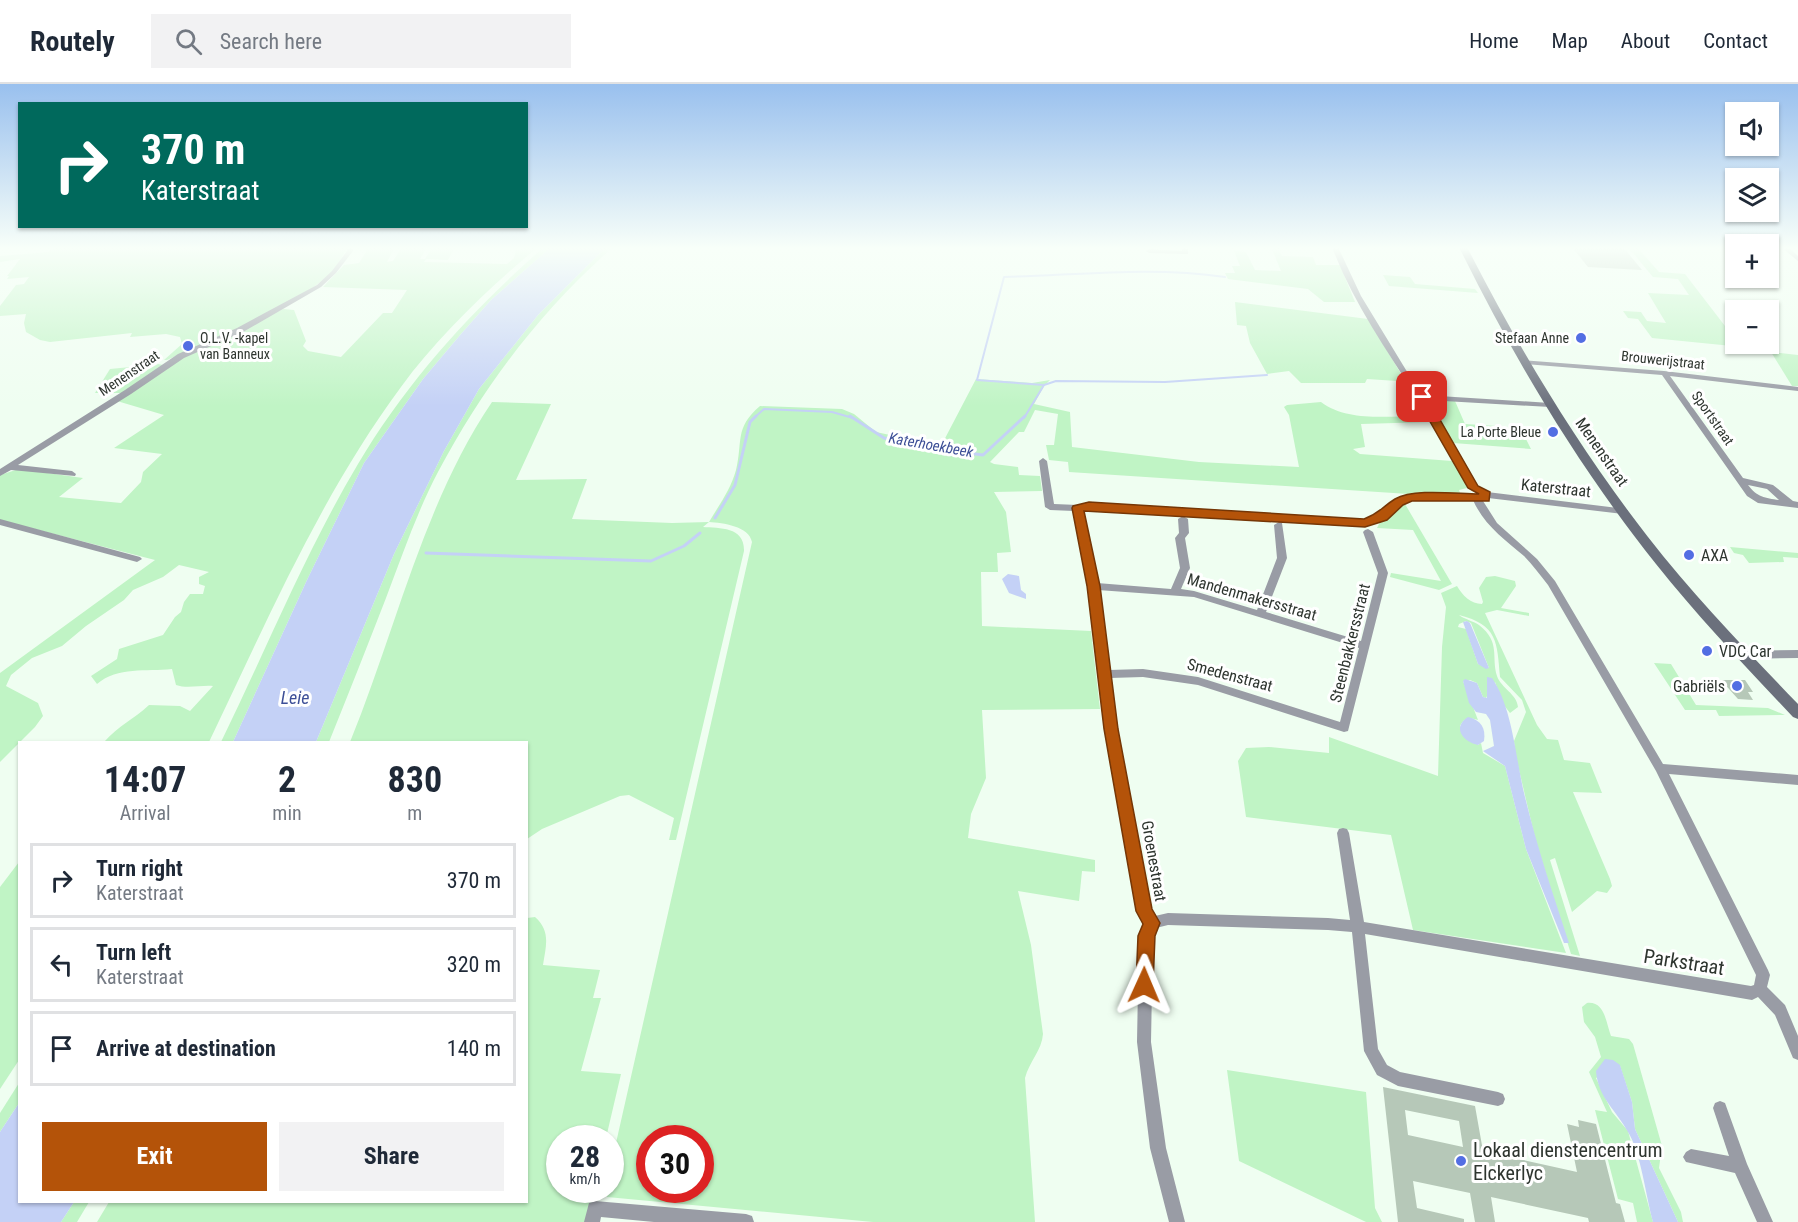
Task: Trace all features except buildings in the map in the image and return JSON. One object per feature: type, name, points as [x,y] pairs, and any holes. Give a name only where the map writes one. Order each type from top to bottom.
[{"type":"main road","name":"Menenstraat","points":[[1492,300],[1550,405],[1623,511],[1688,593],[1798,713]]},
{"type":"street","name":"Menenstraat","points":[[0,473],[129,392],[181,356],[240,330],[294,300]]},
{"type":"street","points":[[1359,300],[1402,370],[1422,397],[1478,495],[1481,511],[1492,525],[1534,560],[1552,583],[1660,768],[1763,975],[1760,989],[1780,1010],[1798,1053]]},
{"type":"street","name":"Brouwerijstraat","points":[[1525,362],[1664,373],[1798,389]]},
{"type":"street","name":"Sportstraat","points":[[1664,373],[1740,480],[1758,500],[1794,505]]},
{"type":"street","points":[[1422,397],[1550,405]]},
{"type":"street","name":"Katerstraat","points":[[1043,461],[1050,507],[1365,524],[1383,517],[1399,502],[1410,497],[1478,495],[1623,511]]},
{"type":"street","points":[[10,467],[72,474]]},
{"type":"street","name":"Sportstraat","points":[[1740,480],[1770,487],[1794,505]]},
{"type":"street","name":"Groenestraat","points":[[1079,507],[1093,586],[1111,729],[1144,911],[1152,923],[1146,936],[1144,1042],[1158,1148],[1177,1222]]},
{"type":"street","points":[[1175,591],[1185,568],[1180,538],[1184,533],[1183,519]]},
{"type":"street","points":[[0,522],[137,559]]},
{"type":"street","points":[[1261,613],[1282,558],[1279,525]]},
{"type":"street","name":"Steenbakkersstraat","points":[[1344,728],[1383,573],[1368,532]]},
{"type":"street","name":"Mandenmakersstraat","points":[[1093,586],[1175,591],[1214,599],[1364,646]]},
{"type":"street","points":[[1744,655],[1798,654]]},
{"type":"street","name":"Smedenstraat","points":[[1104,674],[1143,673],[1198,681],[1344,728]]},
{"type":"street","points":[[1660,768],[1798,780]]},
{"type":"street","points":[[1343,833],[1358,927],[1368,1028],[1375,1061],[1382,1070],[1398,1079],[1498,1099]]},
{"type":"street","name":"Parkstraat","points":[[1152,923],[1168,919],[1358,927],[1752,993],[1760,989]]},
{"type":"street","points":[[1720,1108],[1740,1166],[1765,1222]]},
{"type":"street","points":[[1691,1157],[1740,1166]]},
{"type":"street","points":[[594,1216],[746,1222]]},
{"type":"green space","points":[[4,300],[291,300],[240,328],[167,360],[164,360],[182,344],[180,337],[166,334],[130,337],[132,333],[50,342],[40,340],[26,332],[24,323],[26,314],[0,316],[0,306]]},
{"type":"green space","points":[[400,300],[478,300],[431,349],[401,387],[345,471],[274,605],[209,741],[105,741],[149,705],[180,706],[190,711],[213,686],[176,685],[172,669],[123,672],[105,678],[97,684],[91,676],[117,659],[119,649],[163,635],[181,612],[190,594],[203,594],[205,586],[199,584],[199,577],[209,572],[179,565],[163,577],[133,590],[124,600],[62,646],[32,658],[11,675],[6,686],[38,703],[43,716],[0,762],[0,673],[155,560],[0,520],[0,475],[19,469],[83,478],[59,497],[121,503],[141,482],[143,472],[162,454],[114,448],[164,415],[117,401],[182,357],[283,309],[294,310],[306,341],[303,346],[308,351],[341,357],[383,313],[392,313]]},
{"type":"green space","points":[[487,300],[491,300],[423,379],[364,463],[307,580],[233,741],[221,741],[321,532],[358,464],[377,433],[419,375]]},
{"type":"green space","points":[[553,300],[559,300],[515,351],[475,409],[438,472],[417,518],[329,741],[316,741],[394,554],[444,451],[479,389],[538,315]]},
{"type":"green space","points":[[1322,300],[1354,300],[1355,302]]},
{"type":"green space","points":[[1652,300],[1705,300],[1725,326],[1725,345],[1652,338],[1638,319],[1628,318],[1623,311],[1641,312],[1647,321],[1666,323]]},
{"type":"green space","points":[[1235,302],[1368,319],[1430,422],[1361,424],[1365,447],[1353,449],[1360,454],[1452,461],[1467,483],[1467,488],[1459,490],[1461,496],[1069,472],[1068,462],[1049,460],[1046,445],[1054,445],[1058,414],[1035,410],[1024,432],[1019,432],[990,462],[1018,467],[1019,475],[1040,476],[1042,491],[994,492],[1006,512],[1011,552],[997,553],[998,572],[981,572],[982,626],[1091,631],[1100,709],[982,710],[986,778],[971,814],[968,838],[1095,860],[1095,872],[1082,871],[1079,901],[1018,891],[1031,945],[1043,1034],[1025,1078],[1035,1222],[873,1222],[671,1203],[714,1203],[714,1125],[636,1125],[636,1200],[624,1199],[624,1125],[620,1125],[752,542],[746,532],[728,525],[709,522],[734,477],[746,421],[760,406],[842,409],[854,414],[876,432],[941,446],[976,379],[1032,383],[1050,380],[1034,404],[1070,412],[1072,447],[1199,462],[1299,467],[1289,415],[1284,407],[1287,405],[1321,402],[1343,413],[1355,415],[1419,416],[1397,381],[1367,379],[1365,383],[1301,383],[1289,371],[1267,374],[1250,343],[1246,326],[1237,325]]},
{"type":"green space","points":[[1772,354],[1798,355],[1798,386],[1792,386]]},
{"type":"green space","points":[[158,364],[163,365],[123,393],[95,393],[110,369],[141,366],[141,368],[151,368]]},
{"type":"green space","points":[[1429,399],[1455,401],[1465,424],[1496,426],[1500,435],[1525,437],[1531,449],[1453,443]]},
{"type":"green space","points":[[492,402],[551,404],[516,480],[587,479],[572,519],[672,523],[709,522],[703,527],[730,530],[740,537],[743,543],[744,551],[676,840],[669,840],[674,818],[629,795],[620,796],[542,829],[528,838],[528,741],[350,741],[429,525],[468,441]]},
{"type":"green space","points":[[1401,504],[1405,504],[1452,584],[1439,590],[1390,577],[1391,573],[1441,581],[1413,530],[1377,528],[1380,522]]},
{"type":"green space","points":[[1730,547],[1798,553],[1798,558],[1783,557],[1784,562],[1749,563],[1743,555],[1734,553]]},
{"type":"green space","points":[[1495,576],[1515,581],[1516,586],[1501,608],[1529,613],[1529,616],[1497,610],[1485,613],[1537,725],[1547,739],[1558,740],[1564,760],[1590,763],[1602,793],[1573,792],[1610,879],[1612,886],[1607,893],[1597,891],[1572,912],[1555,858],[1550,860],[1580,956],[1571,954],[1536,842],[1515,753],[1514,741],[1526,712],[1522,700],[1500,677],[1498,654],[1493,637],[1481,624],[1472,619],[1459,615],[1479,625],[1490,637],[1497,676],[1515,698],[1518,707],[1510,713],[1503,704],[1495,682],[1486,698],[1483,697],[1477,683],[1470,680],[1463,681],[1478,720],[1467,718],[1460,726],[1478,745],[1481,743],[1483,753],[1505,766],[1526,849],[1566,953],[1413,930],[1391,835],[1246,817],[1238,761],[1246,748],[1269,747],[1329,753],[1329,737],[1438,776],[1442,647],[1446,607],[1441,593],[1457,586],[1467,598],[1482,604],[1479,588],[1486,577]],"holes":[[[1466,621],[1471,623],[1489,668],[1478,664],[1466,629],[1458,627]]]},
{"type":"green space","points":[[1654,663],[1671,664],[1696,705],[1768,708],[1785,715],[1719,716],[1716,710],[1685,710]]},
{"type":"green space","points":[[18,863],[18,1062],[0,1089],[0,887]]},
{"type":"green space","points":[[535,917],[543,928],[546,939],[543,965],[600,970],[593,998],[601,998],[581,1071],[621,1074],[609,1125],[546,1125],[546,1203],[591,1203],[587,1222],[97,1222],[108,1203],[528,1203],[528,918]]},
{"type":"green space","points":[[1587,1003],[1598,1005],[1601,1009],[1611,1036],[1629,1039],[1633,1044],[1662,1146],[1659,1168],[1681,1212],[1683,1222],[1678,1222],[1635,1129],[1632,1102],[1620,1066],[1596,1078],[1612,1112],[1628,1131],[1653,1222],[1637,1222],[1633,1203],[1618,1199],[1595,1110],[1607,1112],[1589,1072],[1601,1057],[1595,1037],[1584,1022],[1582,1007]]},
{"type":"green space","points":[[1227,1070],[1366,1092],[1375,1208],[1382,1222],[1366,1222],[1239,1161]]},
{"type":"green space","points":[[18,1085],[18,1105],[0,1132],[0,1113]]},
{"type":"green space","points":[[73,1203],[88,1203],[77,1222],[61,1222]]},
{"type":"water","name":"Leie","points":[[491,300],[553,300],[538,315],[479,389],[444,451],[394,554],[316,741],[233,741],[307,580],[364,463],[423,379]]},
{"type":"water","points":[[1008,574],[1019,576],[1021,590],[1026,594],[1026,599],[1009,593],[1002,579]]},
{"type":"water","points":[[1463,622],[1470,623],[1489,668],[1486,669],[1478,664]]},
{"type":"water","points":[[1487,677],[1492,678],[1505,704],[1530,816],[1569,943],[1564,943],[1526,849],[1505,766],[1483,751],[1494,746],[1490,720],[1486,714],[1476,712],[1469,703],[1463,681],[1465,679],[1477,683],[1483,697],[1487,698]]},
{"type":"water","points":[[1468,717],[1479,722],[1483,728],[1484,741],[1478,745],[1468,741],[1461,734],[1460,726]]},
{"type":"water","points":[[1605,1059],[1613,1060],[1620,1065],[1632,1102],[1635,1129],[1678,1222],[1653,1222],[1633,1141],[1624,1124],[1604,1097],[1597,1081],[1596,1071]]},
{"type":"water","points":[[18,1105],[18,1203],[73,1203],[61,1222],[0,1222],[0,1132]]},
{"type":"waterway","points":[[998,300],[977,380],[1044,385]]},
{"type":"waterway","name":"Katerhoekbeek","points":[[1044,385],[1056,381],[1165,382],[1267,375]]},
{"type":"waterway","name":"Katerhoekbeek","points":[[1024,418],[1044,385]]},
{"type":"waterway","name":"Katerhoekbeek","points":[[754,418],[764,409],[832,412],[853,418]]},
{"type":"waterway","name":"Katerhoekbeek","points":[[850,416],[884,438],[911,445],[983,455],[1025,416]]},
{"type":"waterway","name":"Katerhoekbeek","points":[[715,518],[735,485],[750,422],[754,418]]},
{"type":"waterway","name":"Katerhoekbeek","points":[[426,553],[651,561],[684,546],[700,533]]},
{"type":"place","name":"Stefaan Anne","points":[[1581,338]]},
{"type":"place","name":"O.L.V. -kapel van Banneux","points":[[188,346]]},
{"type":"place","name":"La Porte Bleue","points":[[1553,432]]},
{"type":"place","name":"AXA","points":[[1689,555]]},
{"type":"place","name":"VDC Car","points":[[1707,651]]},
{"type":"place","name":"Gabriëls","points":[[1737,686]]},
{"type":"place","name":"Lokaal dienstencentrum Elckerlyc","points":[[1461,1161]]},
{"type":"route","points":[[1144,985],[1146,936],[1152,923],[1144,911],[1111,729],[1093,586],[1078,508],[1089,505],[1365,524],[1383,517],[1399,502],[1410,497],[1485,498],[1487,495],[1485,492],[1474,488],[1422,397]]}]
